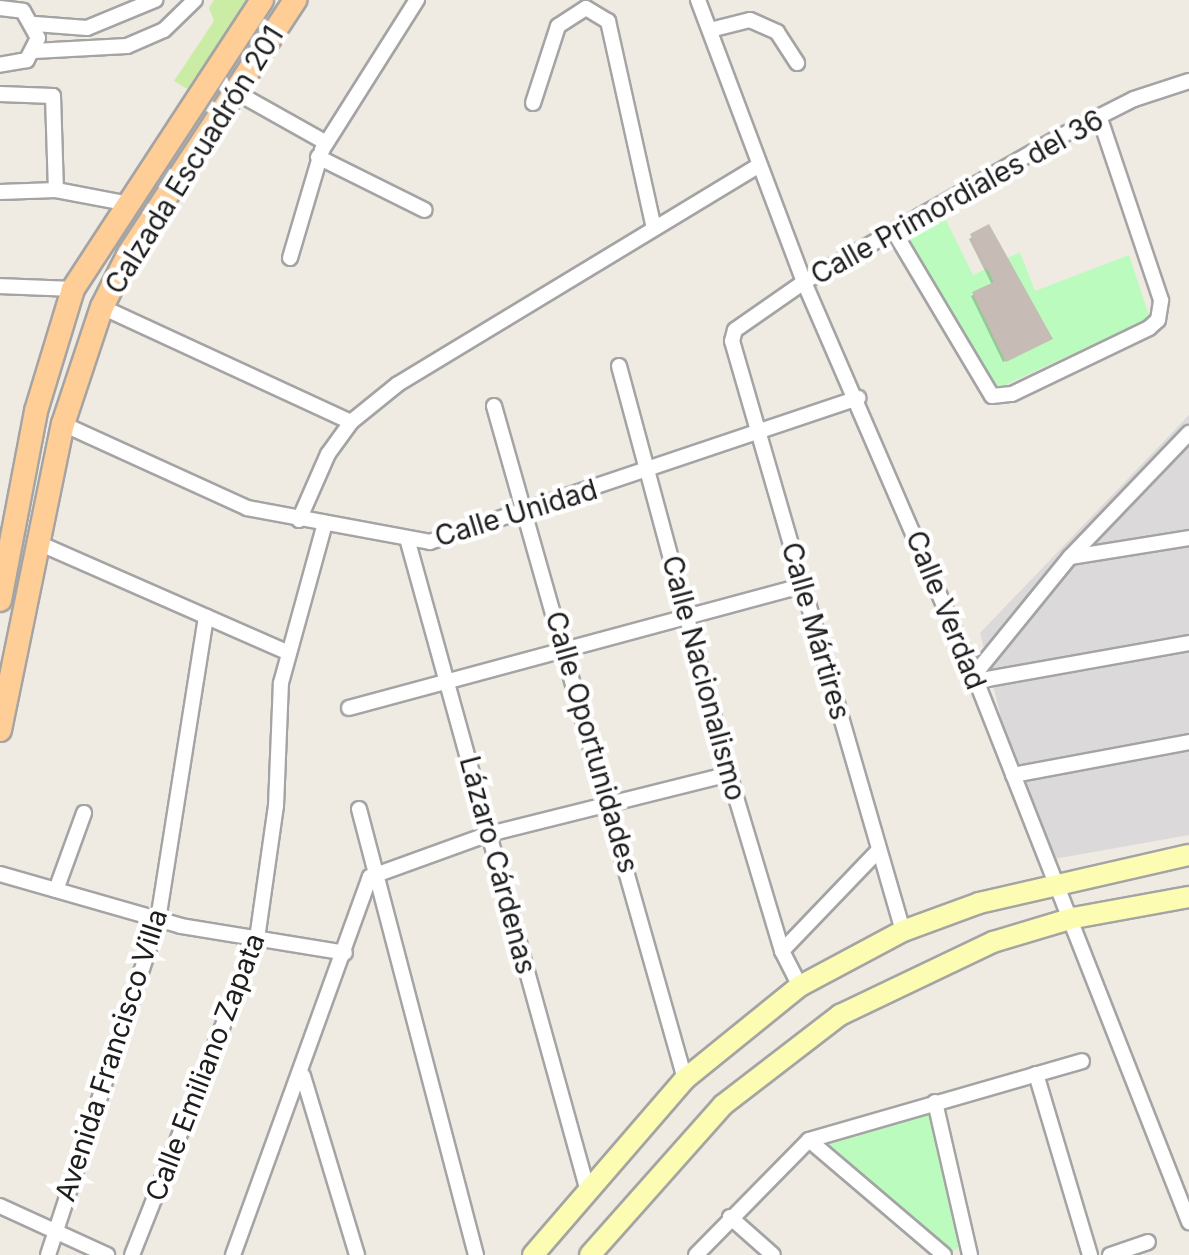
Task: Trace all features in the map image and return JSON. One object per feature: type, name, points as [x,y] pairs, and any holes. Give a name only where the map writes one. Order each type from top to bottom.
[{"type":"main road","name":"Calzada Escuadrón 201","points":[[0,600],[36,411],[74,289],[124,202],[262,0]]},
{"type":"main road","name":"Calzada Escuadrón 201","points":[[0,730],[62,424],[102,306],[238,84],[295,0]]},
{"type":"main road","points":[[222,61],[238,84]]},
{"type":"main road","points":[[533,1255],[586,1188],[686,1079],[800,986],[902,931],[1058,882],[1189,854]]},
{"type":"main road","points":[[590,1255],[678,1151],[780,1056],[921,972],[1073,918],[1189,897]]},
{"type":"street","points":[[5,5],[35,24],[87,28],[156,0],[171,24]]},
{"type":"street","points":[[0,64],[16,65],[34,51],[104,50],[150,38],[171,24],[194,0]]},
{"type":"street","points":[[290,258],[325,142],[418,0]]},
{"type":"street","name":"Calle Verdad","points":[[698,0],[804,282],[858,398],[975,678],[1073,918],[1189,1222]]},
{"type":"street","points":[[532,102],[558,26],[585,4],[608,22],[654,228]]},
{"type":"street","points":[[710,30],[750,20],[777,32],[796,63]]},
{"type":"street","points":[[34,51],[35,24]]},
{"type":"street","name":"Calle Primordiales del 36","points":[[735,330],[804,282],[896,235],[1099,116],[1189,81]]},
{"type":"street","points":[[238,84],[325,142]]},
{"type":"street","points":[[0,94],[52,96],[56,190]]},
{"type":"street","points":[[896,235],[992,396],[1012,394],[1149,328],[1158,320],[1161,300],[1099,116]]},
{"type":"street","points":[[318,157],[425,210]]},
{"type":"street","points":[[299,520],[328,454],[351,422],[461,342],[758,166]]},
{"type":"street","points":[[0,192],[56,190],[124,202]]},
{"type":"street","points":[[0,286],[74,289]]},
{"type":"street","points":[[102,306],[351,422]]},
{"type":"street","name":"Calle Mártires","points":[[735,330],[732,341],[902,931]]},
{"type":"street","name":"Calle Nacionalismo","points":[[619,366],[729,774],[782,951],[800,986]]},
{"type":"street","name":"Calle Unidad","points":[[62,424],[247,508],[299,520],[358,525],[408,542],[430,542],[526,513],[858,398]]},
{"type":"street","name":"Calle Oportunidades","points":[[494,406],[686,1079]]},
{"type":"street","points":[[975,678],[1070,557],[1189,433]]},
{"type":"street","name":"Calle Emiliano Zapata","points":[[132,1255],[257,939],[276,806],[278,717],[287,652],[325,523]]},
{"type":"street","points":[[1070,557],[1189,538]]},
{"type":"street","points":[[36,542],[287,652]]},
{"type":"street","name":"Lázaro Cárdenas","points":[[408,542],[586,1188]]},
{"type":"street","points":[[349,708],[804,584]]},
{"type":"street","name":"Avenida Francisco Villa","points":[[48,1255],[158,920],[206,616]]},
{"type":"street","points":[[975,678],[1189,643]]},
{"type":"street","points":[[1013,775],[1189,742]]},
{"type":"street","points":[[233,1255],[302,1075],[366,883],[376,872],[489,834],[729,774]]},
{"type":"street","points":[[359,809],[476,1255]]},
{"type":"street","points":[[56,890],[84,813]]},
{"type":"street","points":[[782,951],[878,851]]},
{"type":"street","points":[[0,874],[158,920],[345,953]]},
{"type":"street","points":[[696,1255],[809,1140],[1082,1061]]},
{"type":"street","points":[[1036,1074],[1090,1255]]},
{"type":"street","points":[[302,1075],[357,1255]]},
{"type":"street","points":[[935,1102],[970,1255]]},
{"type":"street","points":[[809,1140],[944,1255]]},
{"type":"street","points":[[0,1206],[107,1255]]},
{"type":"street","points":[[730,1217],[774,1255]]},
{"type":"street","points":[[1110,1255],[1148,1242]]},
{"type":"shaded area","points":[[1189,415],[1189,835],[1037,862],[980,633]]},
{"type":"green space","points":[[214,0],[248,0],[189,90],[174,81],[214,21],[209,8]]},
{"type":"green space","points":[[944,216],[973,275],[1020,252],[1035,291],[1129,255],[1150,318],[992,391],[907,236]]},
{"type":"green space","points":[[931,1106],[962,1246],[951,1252],[823,1139]]},
{"type":"building","points":[[989,224],[1053,339],[1006,362],[972,292],[994,282],[970,234]]}]
